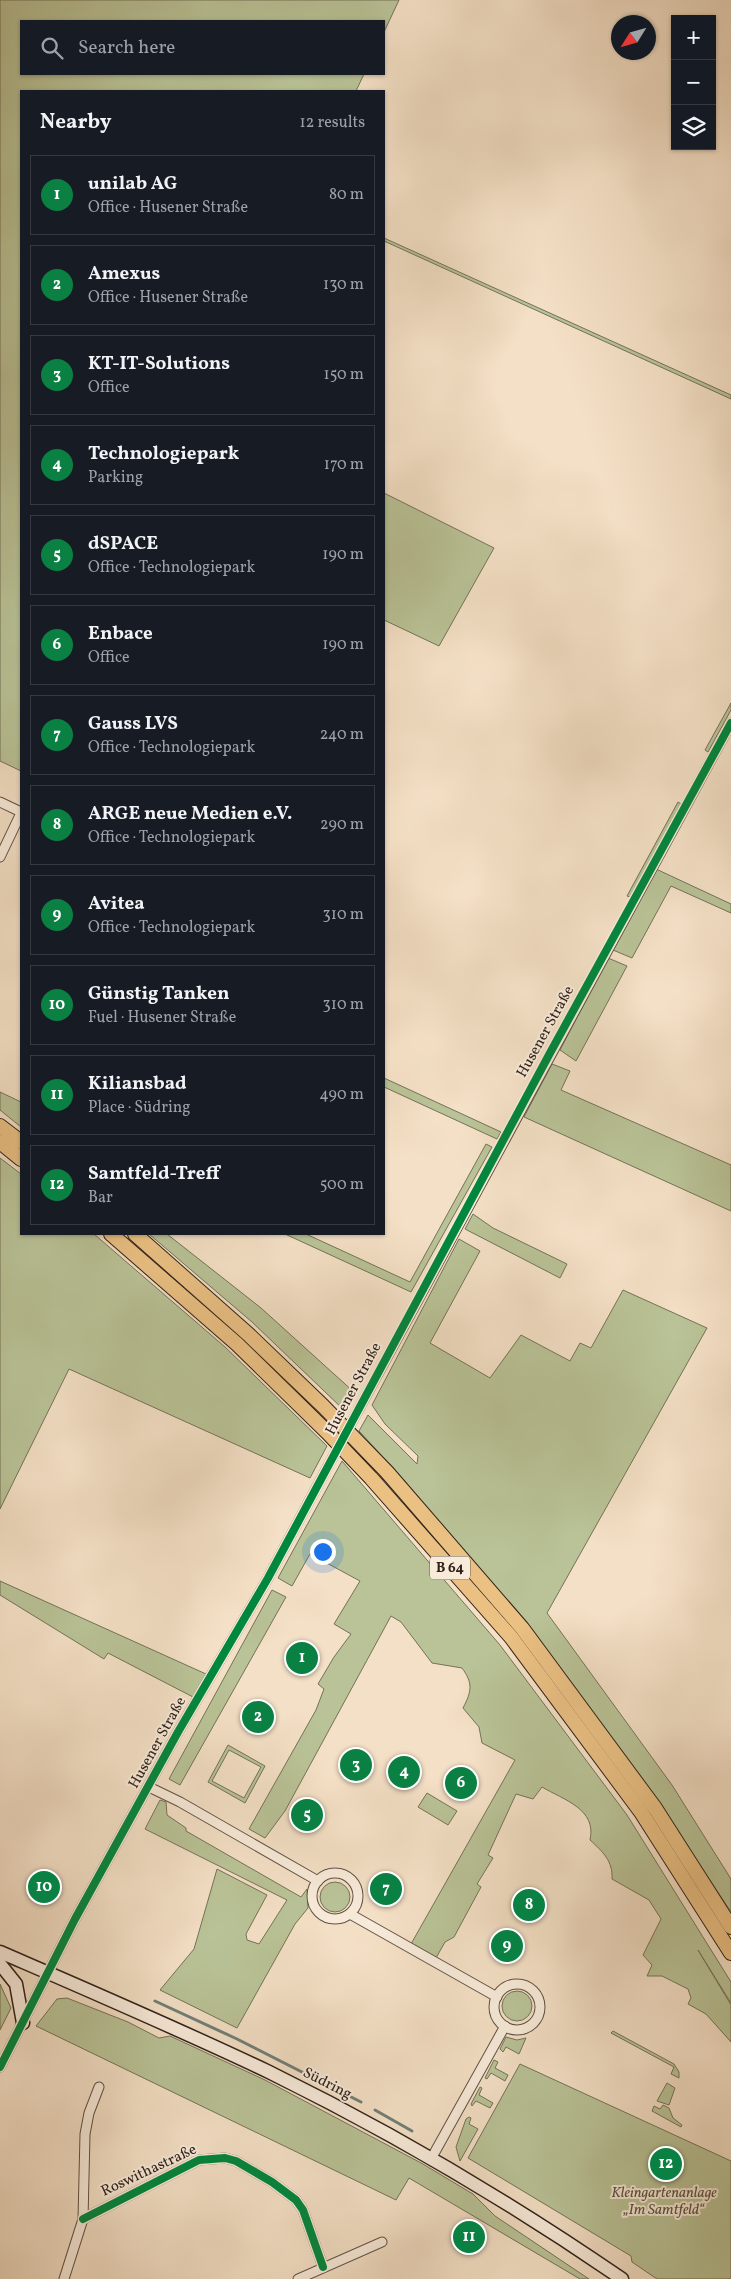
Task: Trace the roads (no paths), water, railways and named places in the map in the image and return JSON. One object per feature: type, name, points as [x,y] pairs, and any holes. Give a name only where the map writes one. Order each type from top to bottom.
[{"type":"highway","points":[[0,1126],[20,1141]]},
{"type":"highway","points":[[0,1142],[20,1158]]},
{"type":"highway","name":"B 64","points":[[112,1235],[237,1344],[328,1432],[511,1637],[641,1812],[731,1953]]},
{"type":"highway","name":"B 64","points":[[136,1235],[248,1334],[323,1406],[387,1472],[522,1628],[655,1808],[731,1928]]},
{"type":"main road","name":"Südring","points":[[0,1952],[269,2072],[432,2159],[622,2279]]},
{"type":"main road","points":[[0,1964],[16,1984],[24,2023]]},
{"type":"street","name":"Husener Straße","points":[[0,2067],[24,2023],[48,1972],[178,1732],[268,1578],[731,723]]},
{"type":"street","points":[[0,802],[20,812]]},
{"type":"street","points":[[0,857],[20,815]]},
{"type":"street","points":[[149,1787],[188,1806],[318,1881]]},
{"type":"street","points":[[329,1874],[343,1875],[352,1882],[358,1899],[355,1908],[350,1914],[342,1918],[332,1919],[318,1912],[314,1906],[312,1893],[318,1881],[329,1874]]},
{"type":"street","points":[[350,1914],[497,1997]]},
{"type":"street","points":[[517,1984],[528,1987],[539,2001],[537,2018],[528,2026],[516,2029],[505,2026],[495,2012],[497,1997],[506,1987],[517,1984]]},
{"type":"street","points":[[432,2159],[505,2026]]},
{"type":"street","points":[[64,2279],[82,2219],[84,2134],[89,2113],[99,2087]]},
{"type":"street","name":"Roswithastraße","points":[[82,2219],[199,2160],[225,2158],[236,2161],[250,2169],[287,2191],[296,2200],[304,2210],[323,2266]]},
{"type":"street","points":[[298,2279],[323,2266],[382,2242]]},
{"type":"waterway","points":[[155,2001],[237,2039],[361,2102]]},
{"type":"waterway","points":[[375,2110],[412,2131]]},
{"type":"place","name":"unilab AG","points":[[302,1658]]},
{"type":"place","name":"Amexus","points":[[258,1717]]},
{"type":"place","name":"KT-IT-Solutions","points":[[356,1765]]},
{"type":"place","name":"Technologiepark","points":[[404,1772]]},
{"type":"place","name":"Enbace","points":[[461,1783]]},
{"type":"place","name":"dSPACE","points":[[307,1815]]},
{"type":"place","name":"Günstig Tanken","points":[[44,1887]]},
{"type":"place","name":"Gauss LVS","points":[[386,1889]]},
{"type":"place","name":"ARGE neue Medien e.V.","points":[[529,1905]]},
{"type":"place","name":"Avitea","points":[[507,1946]]},
{"type":"place","name":"Samtfeld-Treff","points":[[666,2164]]},
{"type":"place","name":"Kiliansbad","points":[[469,2237]]},
{"type":"park label","name":"Kleingartenanlage „Im Samtfeld“","points":[[664,2202]]}]
